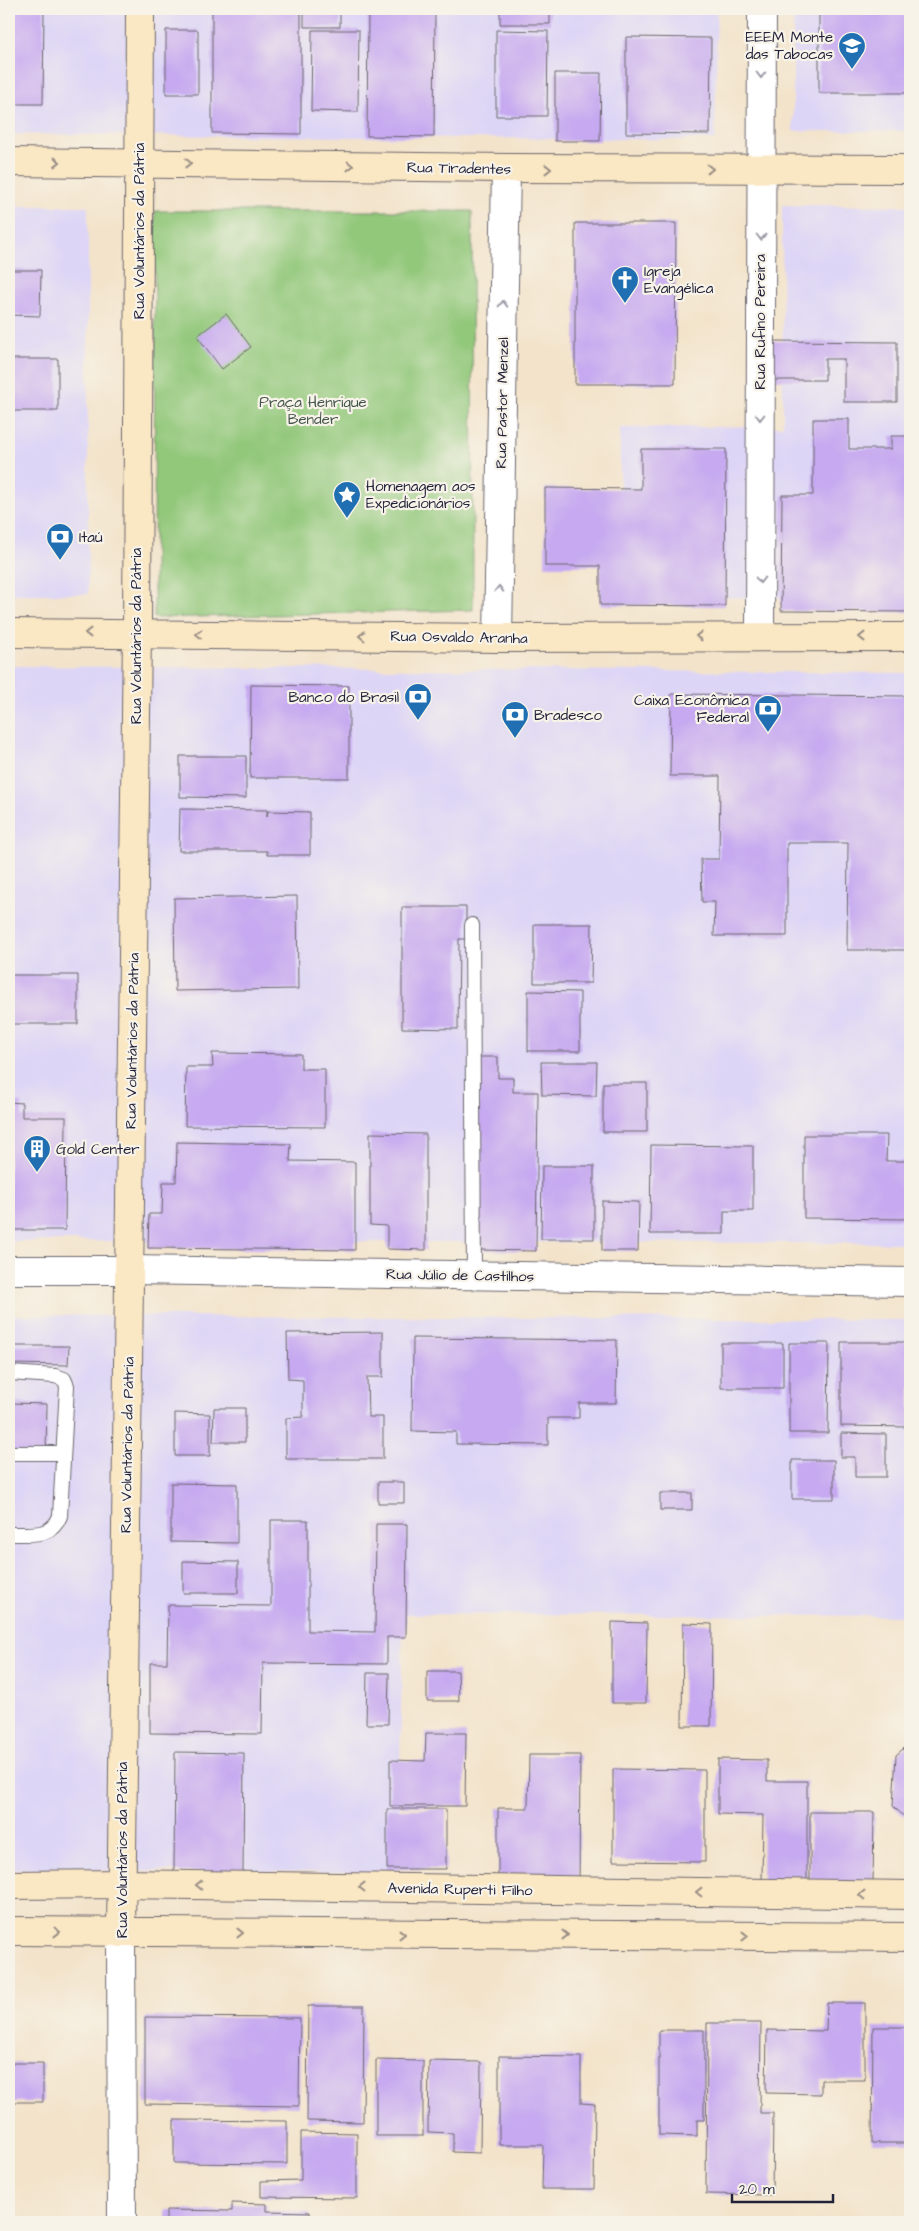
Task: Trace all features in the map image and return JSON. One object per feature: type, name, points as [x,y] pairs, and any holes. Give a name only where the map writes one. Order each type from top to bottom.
[{"type":"main road","name":"Rua Voluntários da Pátria","points":[[121,1933],[137,633],[140,9]]},
{"type":"main road","name":"Rua Tiradentes","points":[[9,162],[139,162],[506,168],[910,169]]},
{"type":"main road","name":"Rua Osvaldo Aranha","points":[[9,633],[498,638],[910,637]]},
{"type":"main road","name":"Avenida Ruperti Filho","points":[[9,1885],[121,1884],[910,1895]]},
{"type":"main road","points":[[9,1931],[910,1937]]},
{"type":"street","name":"Rua Rufino Pereira","points":[[760,636],[762,9]]},
{"type":"street","name":"Rua Pastor Menzel","points":[[498,638],[506,168]]},
{"type":"street","name":"Rua Júlio de Castilhos","points":[[9,1270],[130,1270],[910,1282]]},
{"type":"street","name":"Rua Voluntários da Pátria","points":[[121,1933],[122,2222]]},
{"type":"lane","points":[[472,926],[474,1276]]},
{"type":"lane","points":[[9,1373],[55,1376],[64,1379],[67,1386],[60,1516],[56,1525],[49,1532],[9,1534]]},
{"type":"lane","points":[[9,1453],[63,1453]]},
{"type":"shaded area","points":[[9,9],[717,9],[715,140],[9,134]]},
{"type":"shaded area","name":"EEEM Monte das Tabocas","points":[[793,9],[910,9],[910,131],[793,131]]},
{"type":"shaded area","points":[[782,205],[910,206],[910,598],[620,597],[620,428],[783,426]]},
{"type":"shaded area","points":[[9,206],[88,206],[88,594],[9,594]]},
{"type":"shaded area","points":[[9,666],[910,673],[910,1243],[9,1241]]},
{"type":"shaded area","points":[[9,1315],[910,1320],[910,1616],[403,1614],[398,1872],[9,1870]]},
{"type":"green space","name":"Praça Henrique Bender","points":[[155,211],[472,211],[473,610],[154,618]]},
{"type":"building","points":[[9,9],[44,9],[43,104],[9,104]]},
{"type":"building","points":[[212,9],[301,9],[301,134],[212,133]]},
{"type":"building","points":[[304,9],[340,9],[340,27],[304,27]]},
{"type":"building","points":[[368,9],[435,9],[434,137],[367,136]]},
{"type":"building","points":[[500,9],[550,9],[550,24],[500,24]]},
{"type":"building","points":[[819,9],[910,9],[910,93],[819,93]]},
{"type":"building","points":[[166,30],[198,30],[198,94],[166,94]]},
{"type":"building","points":[[312,30],[359,30],[358,112],[311,111]]},
{"type":"building","points":[[496,30],[548,31],[547,116],[496,116]]},
{"type":"building","points":[[626,37],[711,38],[710,134],[626,133]]},
{"type":"building","points":[[555,73],[601,73],[600,141],[555,141]]},
{"type":"building","name":"Igreja Evangélica","points":[[575,223],[676,223],[675,384],[575,384]]},
{"type":"building","points":[[9,270],[41,270],[40,316],[9,315]]},
{"type":"building","points":[[226,314],[251,347],[222,369],[197,336]]},
{"type":"building","points":[[772,341],[897,342],[897,402],[844,402],[844,359],[825,359],[825,380],[772,380]]},
{"type":"building","points":[[9,359],[58,359],[58,411],[9,411]]},
{"type":"building","points":[[813,419],[849,419],[849,449],[891,449],[891,436],[910,436],[910,612],[781,611],[782,495],[813,495]]},
{"type":"building","points":[[641,449],[726,449],[725,606],[600,605],[600,566],[545,566],[545,488],[641,489]]},
{"type":"building","points":[[251,685],[349,686],[349,778],[250,778]]},
{"type":"building","points":[[671,694],[910,696],[910,950],[847,950],[848,843],[787,843],[787,936],[714,936],[715,902],[702,902],[701,859],[719,859],[720,776],[670,776]]},
{"type":"building","points":[[180,756],[246,756],[246,798],[180,797]]},
{"type":"building","points":[[180,809],[267,810],[267,817],[268,811],[310,812],[310,855],[267,855],[267,851],[179,851]]},
{"type":"building","points":[[297,896],[298,989],[175,991],[174,898]]},
{"type":"building","points":[[402,907],[466,907],[466,939],[459,939],[458,1029],[402,1028]]},
{"type":"building","points":[[534,924],[592,924],[591,983],[534,983]]},
{"type":"building","points":[[9,975],[78,975],[78,1024],[9,1024]]},
{"type":"building","points":[[528,991],[580,992],[580,1051],[528,1051]]},
{"type":"building","points":[[212,1053],[301,1054],[301,1069],[325,1069],[325,1127],[185,1126],[186,1067],[213,1067]]},
{"type":"building","points":[[479,1057],[498,1057],[498,1078],[513,1078],[513,1092],[538,1092],[536,1251],[478,1250]]},
{"type":"building","points":[[541,1062],[597,1062],[596,1096],[542,1095]]},
{"type":"building","points":[[603,1083],[647,1083],[647,1132],[603,1132]]},
{"type":"building","name":"Gold Center","points":[[9,1102],[22,1103],[22,1117],[66,1117],[65,1230],[9,1230]]},
{"type":"building","points":[[370,1133],[426,1134],[426,1250],[387,1249],[387,1226],[370,1225]]},
{"type":"building","points":[[804,1135],[887,1135],[886,1161],[910,1161],[910,1219],[804,1218]]},
{"type":"building","points":[[177,1142],[291,1144],[290,1161],[355,1162],[355,1250],[148,1248],[149,1214],[162,1214],[163,1182],[176,1182]]},
{"type":"building","points":[[651,1145],[753,1146],[753,1211],[724,1211],[724,1234],[650,1234]]},
{"type":"building","points":[[542,1166],[594,1166],[594,1239],[541,1239]]},
{"type":"building","points":[[602,1201],[639,1202],[638,1251],[602,1251]]},
{"type":"building","points":[[383,1332],[383,1377],[367,1377],[368,1417],[383,1417],[383,1459],[286,1459],[286,1418],[303,1417],[303,1380],[288,1379],[287,1333]]},
{"type":"building","points":[[413,1338],[617,1340],[616,1403],[579,1403],[579,1418],[548,1418],[548,1445],[456,1444],[456,1432],[412,1431]]},
{"type":"building","points":[[841,1342],[910,1342],[910,1427],[841,1426]]},
{"type":"building","points":[[721,1343],[783,1343],[783,1388],[721,1388]]},
{"type":"building","points":[[789,1343],[829,1343],[828,1433],[789,1433]]},
{"type":"building","points":[[9,1346],[69,1346],[68,1365],[9,1364]]},
{"type":"building","points":[[9,1403],[47,1404],[46,1453],[9,1452]]},
{"type":"building","points":[[214,1408],[245,1408],[245,1442],[213,1442]]},
{"type":"building","points":[[175,1413],[210,1414],[210,1456],[175,1456]]},
{"type":"building","points":[[841,1433],[886,1434],[886,1477],[855,1477],[855,1457],[841,1457]]},
{"type":"building","points":[[792,1460],[834,1460],[834,1499],[792,1499]]},
{"type":"building","points":[[378,1482],[404,1482],[404,1503],[378,1503]]},
{"type":"building","points":[[171,1483],[237,1484],[237,1543],[171,1542]]},
{"type":"building","points":[[660,1493],[692,1493],[692,1510],[660,1510]]},
{"type":"building","points":[[271,1520],[308,1520],[308,1631],[375,1632],[376,1524],[407,1524],[406,1637],[387,1637],[387,1664],[263,1663],[262,1734],[150,1733],[150,1663],[167,1663],[168,1605],[271,1606]]},
{"type":"building","points":[[183,1561],[238,1562],[238,1593],[183,1593]]},
{"type":"building","points":[[612,1622],[647,1623],[646,1703],[612,1703]]},
{"type":"building","points":[[683,1623],[712,1624],[711,1726],[682,1726]]},
{"type":"building","points":[[427,1671],[458,1671],[459,1701],[427,1701]]},
{"type":"building","points":[[367,1673],[389,1673],[388,1724],[366,1724]]},
{"type":"building","points":[[426,1733],[466,1733],[465,1806],[390,1806],[390,1760],[425,1761]]},
{"type":"building","points":[[910,1743],[910,1822],[893,1806],[896,1755]]},
{"type":"building","points":[[175,1752],[244,1753],[243,1872],[174,1872]]},
{"type":"building","points":[[529,1755],[580,1755],[579,1889],[498,1881],[498,1808],[528,1808]]},
{"type":"building","points":[[718,1759],[767,1760],[767,1781],[807,1781],[807,1882],[762,1881],[763,1815],[718,1814]]},
{"type":"building","points":[[613,1769],[705,1770],[705,1862],[613,1861]]},
{"type":"building","points":[[387,1809],[446,1809],[446,1869],[387,1869]]},
{"type":"building","points":[[810,1812],[874,1812],[873,1886],[810,1886]]},
{"type":"building","points":[[827,2003],[865,2003],[865,2080],[821,2080],[821,2094],[766,2093],[767,2030],[826,2031]]},
{"type":"building","points":[[308,2006],[364,2006],[363,2122],[307,2121]]},
{"type":"building","points":[[145,2017],[300,2018],[299,2106],[145,2104]]},
{"type":"building","points":[[707,2023],[761,2023],[760,2113],[773,2113],[772,2195],[706,2194]]},
{"type":"building","points":[[873,2027],[910,2027],[910,2143],[872,2143]]},
{"type":"building","points":[[659,2030],[704,2030],[704,2120],[697,2120],[697,2136],[659,2135]]},
{"type":"building","points":[[499,2056],[581,2057],[581,2103],[595,2104],[594,2189],[542,2189],[543,2145],[499,2145]]},
{"type":"building","points":[[376,2060],[423,2061],[423,2136],[376,2136]]},
{"type":"building","points":[[429,2061],[481,2062],[480,2153],[453,2152],[453,2133],[428,2132]]},
{"type":"building","points":[[9,2063],[43,2063],[43,2102],[9,2102]]},
{"type":"building","points":[[174,2120],[287,2121],[287,2164],[174,2163]]},
{"type":"building","points":[[301,2132],[357,2133],[357,2198],[261,2197],[261,2181],[301,2180]]},
{"type":"building","points":[[232,2203],[267,2204],[267,2211],[310,2212],[310,2222],[166,2222],[166,2210],[232,2211]]},
{"type":"place","name":"EEEM Monte das Tabocas","points":[[852,70]]},
{"type":"place","name":"Igreja Evangélica","points":[[625,304]]},
{"type":"place","name":"Homenagem aos Expedicionários","points":[[347,519]]},
{"type":"place","name":"Itaú","points":[[60,561]]},
{"type":"place","name":"Banco do Brasil","points":[[418,721]]},
{"type":"place","name":"Caixa Econômica Federal","points":[[768,733]]},
{"type":"place","name":"Bradesco","points":[[515,739]]},
{"type":"place","name":"Gold Center","points":[[37,1173]]}]
